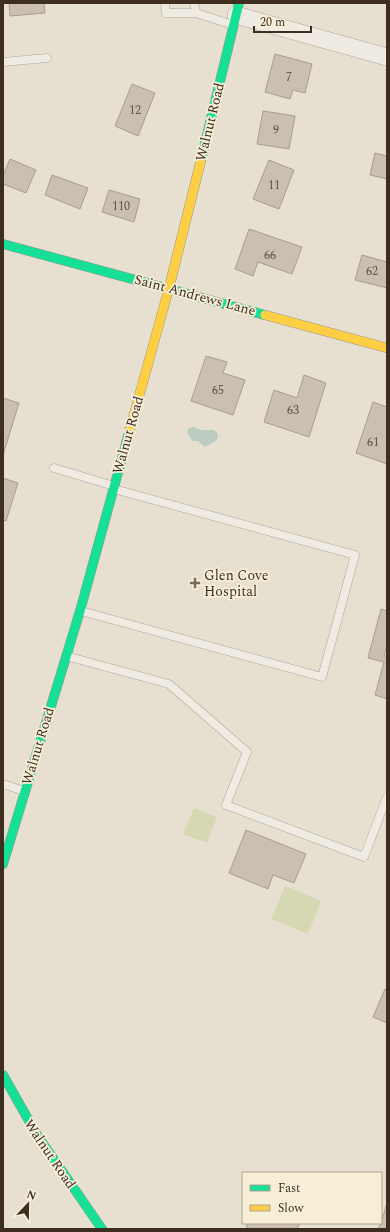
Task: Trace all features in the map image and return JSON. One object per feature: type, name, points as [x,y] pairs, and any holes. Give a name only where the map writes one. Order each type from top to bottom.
[{"type":"street","points":[[236,14],[387,57]]},
{"type":"street","name":"Walnut Road","points":[[3,864],[80,611],[169,288],[236,14]]},
{"type":"street","name":"Saint Andrews Lane","points":[[3,244],[387,348]]},
{"type":"street","name":"Walnut Road","points":[[3,1076],[15,1100],[54,1163],[102,1229]]},
{"type":"lane","points":[[165,3],[166,13],[236,14]]},
{"type":"lane","points":[[194,3],[196,13]]},
{"type":"lane","points":[[3,62],[47,58]]},
{"type":"lane","points":[[54,468],[176,506],[355,555],[322,677],[80,611]]},
{"type":"lane","points":[[66,656],[169,684],[247,752],[226,805],[364,857],[387,797]]},
{"type":"lane","points":[[3,784],[25,792]]},
{"type":"green space","points":[[194,808],[217,817],[207,843],[183,834]]},
{"type":"green space","points":[[285,886],[321,901],[308,934],[271,919]]},
{"type":"shaded area","points":[[194,427],[201,430],[214,430],[218,434],[217,440],[205,447],[198,441],[192,441],[187,432],[189,428]]},
{"type":"building","points":[[9,3],[44,3],[45,13],[10,16]]},
{"type":"building","points":[[275,54],[312,64],[305,93],[293,90],[290,99],[265,92]]},
{"type":"building","points":[[132,84],[155,93],[138,136],[115,126]]},
{"type":"building","points":[[263,111],[295,116],[289,149],[257,144]]},
{"type":"building","points":[[375,153],[387,156],[387,179],[370,175]]},
{"type":"building","points":[[10,159],[36,170],[26,193],[3,184],[3,176]]},
{"type":"building","points":[[269,160],[294,170],[279,209],[253,199]]},
{"type":"building","points":[[52,175],[88,188],[80,209],[45,195]]},
{"type":"building","points":[[109,190],[140,199],[134,222],[102,212]]},
{"type":"building","points":[[249,229],[302,247],[292,274],[258,262],[253,276],[235,269]]},
{"type":"building","points":[[362,255],[387,262],[387,288],[355,280]]},
{"type":"building","points":[[206,356],[227,362],[223,373],[245,380],[233,415],[191,401]]},
{"type":"building","points":[[304,375],[326,383],[309,437],[264,422],[274,390],[297,398]]},
{"type":"building","points":[[3,398],[19,403],[3,455]]},
{"type":"building","points":[[373,402],[387,407],[387,464],[356,453]]},
{"type":"building","points":[[3,478],[18,483],[6,521],[3,520]]},
{"type":"building","points":[[381,609],[387,611],[387,645],[384,656],[387,656],[387,699],[375,695],[384,662],[368,658]]},
{"type":"building","points":[[246,830],[306,854],[294,883],[273,875],[268,889],[229,873]]},
{"type":"building","points":[[385,989],[387,989],[387,1023],[373,1017]]},
{"type":"building","points":[[387,1203],[387,1229],[378,1229],[382,1224]]},
{"type":"building","points":[[248,1224],[300,1224],[297,1229],[246,1229]]},
{"type":"traffic: fast","points":[[201,160],[239,3]]},
{"type":"traffic: fast","points":[[3,244],[265,315]]},
{"type":"traffic: fast","points":[[3,864],[80,611],[130,429]]},
{"type":"traffic: fast","points":[[3,1075],[37,1135],[102,1229]]},
{"type":"traffic: slow","points":[[130,429],[169,288],[201,160]]},
{"type":"traffic: slow","points":[[265,315],[387,348]]},
{"type":"place","name":"Glen Cove Hospital","points":[[195,583]]}]
